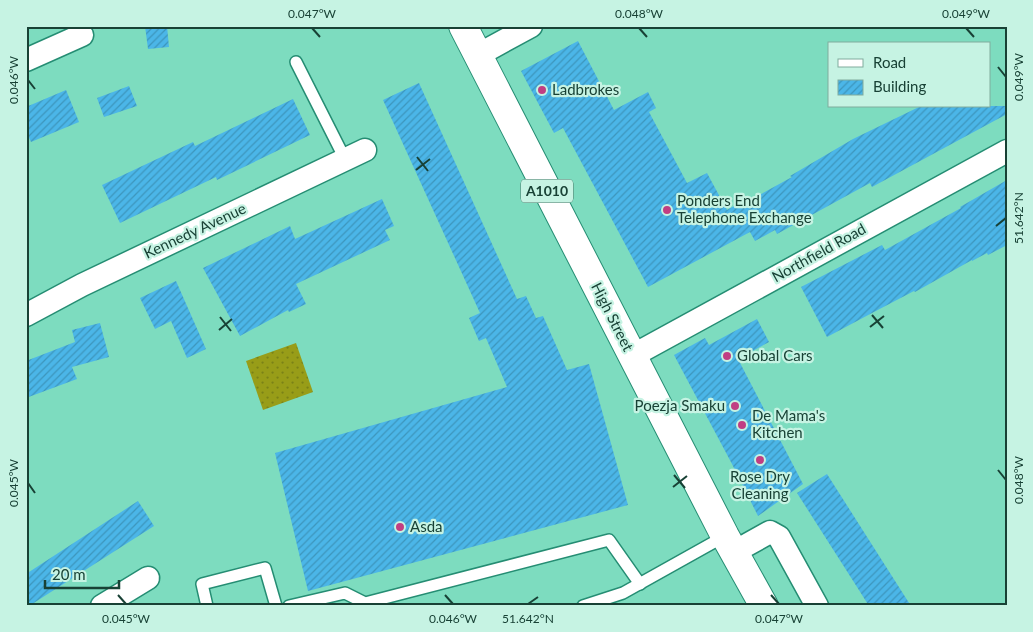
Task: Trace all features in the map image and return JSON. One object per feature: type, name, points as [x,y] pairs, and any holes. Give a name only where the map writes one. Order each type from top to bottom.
[{"type":"main road","name":"High Street","points":[[463,26],[632,356],[764,606]]},
{"type":"street","points":[[478,55],[531,26]]},
{"type":"street","points":[[26,60],[82,35]]},
{"type":"street","name":"Northfield Road","points":[[632,356],[1007,150]]},
{"type":"street","name":"Kennedy Avenue","points":[[26,315],[82,284],[355,154]]},
{"type":"street","points":[[730,544],[770,532],[779,537],[818,606]]},
{"type":"street","points":[[102,606],[148,578]]},
{"type":"lane","points":[[296,62],[355,154]]},
{"type":"lane","points":[[289,606],[345,593],[365,603],[609,540],[640,584]]},
{"type":"lane","points":[[583,606],[623,593],[730,544]]},
{"type":"lane","points":[[207,606],[202,584],[265,568],[276,606]]},
{"type":"lane","points":[[345,593],[349,606]]},
{"type":"shaded area","points":[[296,343],[313,392],[263,410],[246,361]]},
{"type":"building","points":[[145,26],[167,26],[169,47],[148,49]]},
{"type":"building","points":[[578,41],[614,110],[648,92],[656,108],[649,112],[687,183],[707,173],[727,210],[741,202],[743,204],[792,177],[790,176],[853,139],[917,108],[990,108],[990,106],[1007,106],[1007,114],[872,187],[870,183],[777,234],[775,230],[755,241],[750,232],[648,287],[563,128],[554,133],[521,71]]},
{"type":"building","points":[[419,83],[517,299],[526,296],[536,318],[543,316],[567,370],[589,364],[628,505],[308,591],[275,453],[507,387],[486,338],[479,341],[469,318],[480,313],[383,100]]},
{"type":"building","points":[[129,86],[137,106],[104,117],[97,98]]},
{"type":"building","points":[[66,90],[79,122],[31,142],[26,131],[26,107]]},
{"type":"building","points":[[293,99],[310,135],[217,180],[216,177],[120,223],[102,185],[193,142],[195,146]]},
{"type":"building","points":[[1007,180],[1007,245],[988,255],[987,253],[972,260],[915,292],[827,337],[801,287],[882,245],[885,250]]},
{"type":"building","points":[[382,199],[394,226],[385,230],[390,240],[296,284],[306,304],[289,312],[288,310],[240,336],[203,268],[290,226],[295,239]]},
{"type":"building","points":[[176,281],[206,349],[187,358],[171,321],[155,329],[140,298]]},
{"type":"building","points":[[757,319],[769,342],[738,359],[803,484],[758,516],[674,355],[705,338],[709,345]]},
{"type":"building","points":[[100,323],[109,357],[72,367],[77,379],[26,398],[26,361],[75,342],[72,330]]},
{"type":"building","points":[[827,474],[911,606],[869,606],[797,493]]},
{"type":"building","points":[[138,501],[154,526],[29,606],[26,606],[26,574]]},
{"type":"place","name":"Ladbrokes","points":[[542,90]]},
{"type":"place","name":"Ponders End Telephone Exchange","points":[[667,210]]},
{"type":"place","name":"Global Cars","points":[[727,356]]},
{"type":"place","name":"Poezja Smaku","points":[[735,406]]},
{"type":"place","name":"De Mama's Kitchen","points":[[742,425]]},
{"type":"place","name":"Rose Dry Cleaning","points":[[760,460]]},
{"type":"place","name":"Asda","points":[[400,527]]}]
